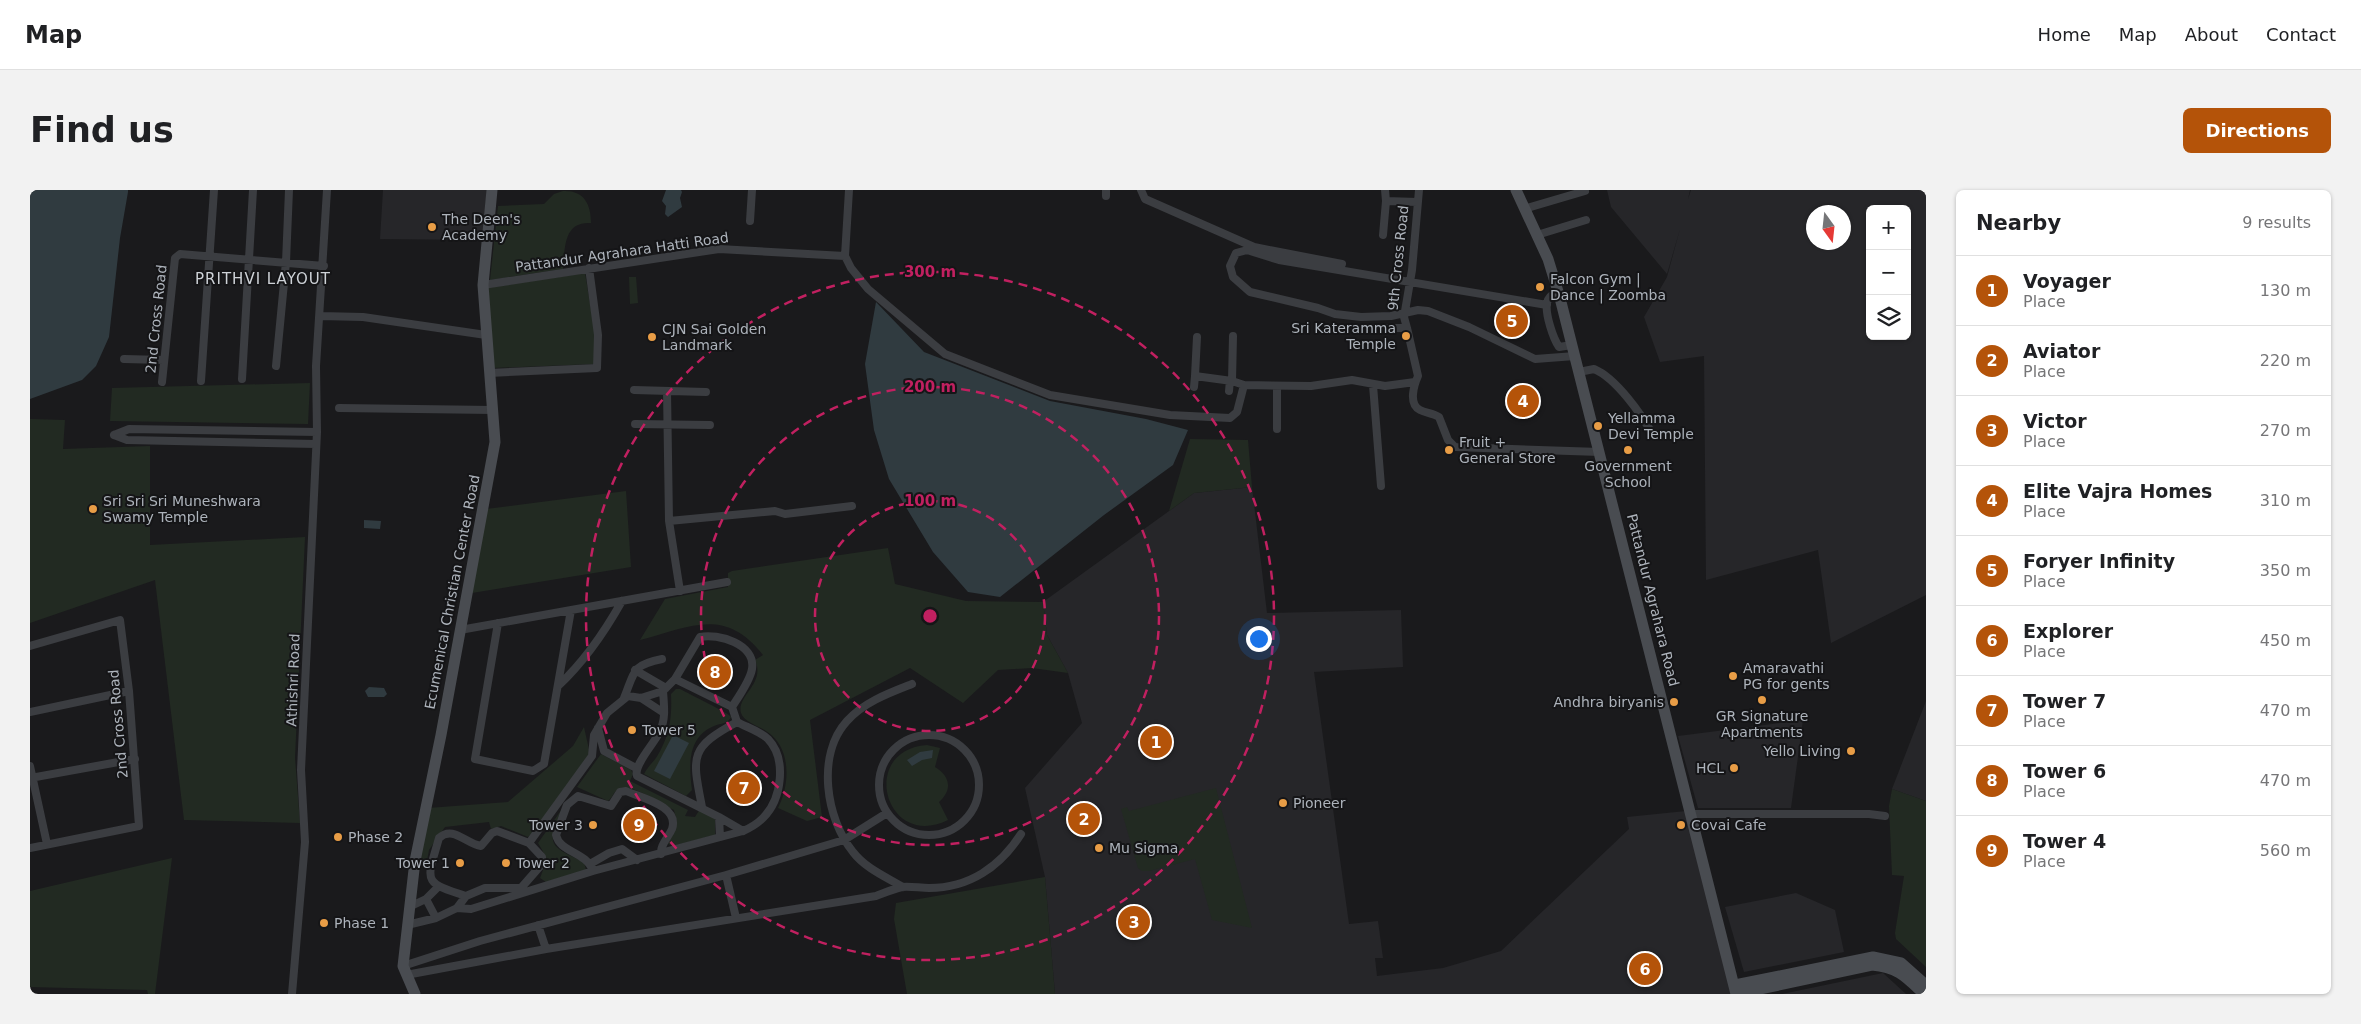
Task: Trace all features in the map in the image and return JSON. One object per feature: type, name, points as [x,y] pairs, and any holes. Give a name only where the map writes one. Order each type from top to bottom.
[{"type":"street","points":[[201,381],[214,190]]},
{"type":"street","points":[[242,379],[253,190]]},
{"type":"street","points":[[276,366],[286,262],[289,190]]},
{"type":"street","name":"Athishri Road","points":[[292,994],[305,842],[301,770],[317,432],[316,366],[324,266],[327,190]]},
{"type":"street","name":"Ecumenical Christian Center Road","points":[[404,970],[415,860],[495,442],[483,285],[492,190]]},
{"type":"street","points":[[750,220],[752,190]]},
{"type":"street","points":[[849,190],[846,256],[862,284],[937,349],[967,364],[1026,388],[1050,395],[1170,415],[1220,420],[1230,418],[1237,412],[1244,385]]},
{"type":"street","points":[[1141,190],[1145,199],[1254,247],[1344,265]]},
{"type":"street","points":[[1383,235],[1385,190]]},
{"type":"street","name":"9th Cross Road","points":[[1415,382],[1418,372],[1404,312],[1410,281],[1418,190]]},
{"type":"street","name":"Pattandur Agrahara Road","points":[[1516,190],[1537,235],[1558,291],[1736,991]]},
{"type":"street","points":[[1524,209],[1585,191]]},
{"type":"street","points":[[1386,201],[1417,202]]},
{"type":"street","points":[[1537,235],[1586,220]]},
{"type":"street","name":"Pattandur Agrahara Hatti Road","points":[[483,285],[718,249],[846,256]]},
{"type":"street","points":[[1547,305],[1279,260],[1247,250],[1236,253],[1230,266],[1233,277],[1250,292],[1318,308],[1335,314],[1361,318],[1391,316],[1418,310],[1428,311],[1469,327],[1535,358],[1574,351]]},
{"type":"street","name":"2nd Cross Road","points":[[162,382],[175,258],[180,254],[210,256]]},
{"type":"street","points":[[210,256],[324,266]]},
{"type":"street","points":[[489,373],[597,368],[598,335],[589,268]]},
{"type":"street","points":[[1558,291],[1551,295],[1547,305],[1552,337],[1559,347],[1574,351]]},
{"type":"street","points":[[320,316],[363,317],[486,334]]},
{"type":"street","points":[[1359,330],[1367,328],[1407,328]]},
{"type":"street","points":[[1229,391],[1233,336]]},
{"type":"street","points":[[1194,386],[1197,337]]},
{"type":"street","points":[[124,359],[164,360]]},
{"type":"street","points":[[1579,372],[1594,369],[1604,376],[1640,412],[1653,435]]},
{"type":"street","points":[[1195,376],[1231,380],[1244,385],[1277,386],[1319,386],[1346,380],[1373,385],[1395,386],[1415,382],[1413,398],[1415,405],[1420,410],[1439,417],[1448,440],[1455,447],[1600,452]]},
{"type":"street","points":[[1373,385],[1381,486]]},
{"type":"street","points":[[1277,386],[1277,429]]},
{"type":"street","points":[[634,390],[706,392]]},
{"type":"street","points":[[667,391],[669,521],[680,591]]},
{"type":"street","points":[[339,408],[493,410]]},
{"type":"street","points":[[635,424],[710,425]]},
{"type":"street","points":[[316,444],[127,440],[114,435],[129,429],[317,432]]},
{"type":"street","points":[[669,521],[775,511],[785,514],[852,506]]},
{"type":"street","points":[[460,630],[727,582]]},
{"type":"street","points":[[558,686],[575,670],[599,641],[622,601]]},
{"type":"street","points":[[498,624],[475,759],[533,771],[544,764],[572,610]]},
{"type":"street","name":"2nd Cross Road","points":[[30,646],[120,620],[135,759],[139,826],[46,844]]},
{"type":"street","points":[[641,698],[664,690],[675,679],[700,637],[710,635],[726,638],[748,653],[753,666],[732,707]]},
{"type":"street","points":[[529,843],[592,756],[594,735],[607,713],[624,698],[635,670],[643,663],[662,659]]},
{"type":"street","points":[[635,670],[664,690]]},
{"type":"street","points":[[457,908],[471,909],[592,868],[637,860],[720,838],[743,831],[764,818],[779,786],[780,775],[775,748],[766,737],[737,722],[732,707],[675,679]]},
{"type":"street","points":[[903,887],[865,864],[853,853],[844,840],[836,826],[829,791],[829,774],[835,741],[846,722],[862,707],[912,684]]},
{"type":"street","points":[[664,690],[664,713],[660,731],[636,768],[635,773],[640,780],[702,807],[743,831]]},
{"type":"street","points":[[30,712],[129,691]]},
{"type":"street","points":[[624,698],[634,696],[641,698],[664,713]]},
{"type":"street","points":[[702,807],[696,774],[697,753],[708,738],[737,722]]},
{"type":"street","points":[[598,728],[604,751],[636,768]]},
{"type":"street","points":[[921,736],[944,737],[957,743],[968,754],[978,776],[977,799],[970,814],[959,825],[936,834],[913,832],[898,824],[888,813],[881,799],[880,776],[889,755],[900,744],[921,736]]},
{"type":"street","points":[[31,777],[135,759]]},
{"type":"street","points":[[30,766],[46,844],[30,848]]},
{"type":"street","points":[[569,789],[578,796],[611,806],[620,792],[626,791],[668,810],[673,822],[672,829],[661,849],[661,854]]},
{"type":"street","points":[[578,796],[567,804],[556,836],[560,844],[586,859],[592,868]]},
{"type":"street","points":[[404,970],[480,940],[726,875],[844,840],[888,813]]},
{"type":"street","points":[[1692,814],[1870,814],[1885,816]]},
{"type":"street","points":[[719,817],[720,838]]},
{"type":"street","points":[[407,925],[436,918],[457,908],[466,896],[490,887],[518,889],[524,886],[543,861],[540,854],[529,843],[497,831],[492,833],[480,846],[452,833],[443,835],[439,838],[430,869],[432,880],[438,887],[466,896]]},
{"type":"street","points":[[404,970],[876,896],[903,887],[947,887],[971,880],[990,870],[1005,857],[1021,834]]},
{"type":"street","points":[[592,868],[616,850],[622,849],[637,860]]},
{"type":"street","points":[[726,875],[736,918]]},
{"type":"street","points":[[409,907],[426,900],[438,887]]},
{"type":"street","points":[[426,900],[436,918]]},
{"type":"street","points":[[538,925],[546,949]]},
{"type":"street","points":[[1736,991],[1872,957],[1901,963],[1926,985]]},
{"type":"street","points":[[1736,991],[1872,965],[1890,967],[1900,972],[1924,994]]},
{"type":"street","points":[[404,970],[415,994]]},
{"type":"shaded area","points":[[30,190],[128,190],[128,192],[120,238],[109,337],[96,366],[82,380],[30,399]]},
{"type":"shaded area","name":"The Deen's Academy","points":[[383,190],[487,190],[482,240],[380,239]]},
{"type":"shaded area","points":[[666,190],[681,190],[682,192],[680,198],[682,207],[668,217],[665,214],[666,206],[662,201]]},
{"type":"shaded area","points":[[1607,190],[1690,190],[1688,199],[1691,190],[1926,190],[1926,595],[1831,643],[1818,550],[1706,580],[1704,356],[1660,362],[1644,317],[1667,277],[1680,229],[1667,274],[1611,207]]},
{"type":"shaded area","points":[[563,191],[576,193],[585,199],[590,210],[591,223],[582,224],[570,231],[565,245],[563,269],[490,280],[498,206],[544,204],[554,194]]},
{"type":"shaded area","points":[[585,273],[595,334],[595,364],[493,368],[487,288]]},
{"type":"shaded area","points":[[629,277],[636,277],[638,303],[630,304]]},
{"type":"shaded area","points":[[876,302],[924,352],[1050,401],[1146,419],[1188,430],[1173,465],[1104,515],[1000,597],[968,592],[933,552],[889,479],[874,430],[865,364]]},
{"type":"shaded area","points":[[310,383],[308,424],[110,421],[112,388]]},
{"type":"shaded area","points":[[30,419],[65,420],[63,449],[150,446],[150,545],[305,537],[295,758],[300,823],[184,820],[155,580],[30,623]]},
{"type":"shaded area","points":[[1190,439],[1248,440],[1252,487],[1194,493],[1169,511]]},
{"type":"shaded area","points":[[1252,487],[1267,613],[1401,610],[1403,667],[1314,672],[1349,924],[1378,921],[1383,958],[1375,958],[1377,976],[1443,968],[1501,951],[1629,829],[1627,817],[1686,811],[1731,994],[1055,994],[1045,877],[1025,788],[1082,723],[1068,673],[1047,635],[1043,602],[1194,493]]},
{"type":"shaded area","points":[[626,491],[631,567],[472,593],[486,509]]},
{"type":"shaded area","points":[[364,520],[381,521],[380,529],[364,528]]},
{"type":"shaded area","points":[[888,548],[895,584],[966,601],[1043,602],[1047,635],[1068,673],[1032,668],[998,670],[963,703],[910,668],[810,720],[822,817],[807,821],[778,808],[785,789],[786,778],[786,767],[781,747],[766,731],[748,721],[741,713],[743,701],[757,676],[755,660],[763,655],[749,640],[735,630],[721,625],[691,626],[640,640],[665,599],[728,587],[728,573],[732,571]]},
{"type":"shaded area","points":[[369,687],[384,688],[387,694],[384,697],[368,697],[365,691]]},
{"type":"shaded area","points":[[676,689],[680,689],[731,717],[726,722],[705,731],[694,745],[690,771],[692,790],[686,796],[644,774],[661,750],[667,734],[671,711],[671,694]]},
{"type":"shaded area","points":[[1926,701],[1926,801],[1892,789]]},
{"type":"shaded area","points":[[1803,720],[1791,808],[1698,808],[1678,736]]},
{"type":"shaded area","points":[[584,727],[590,754],[534,832],[528,837],[501,826],[491,829],[489,822],[445,827],[429,850],[426,866],[417,869],[428,808],[508,802],[573,746]]},
{"type":"shaded area","points":[[673,735],[689,743],[670,779],[654,771]]},
{"type":"shaded area","points":[[927,745],[940,748],[935,767],[944,775],[948,783],[946,793],[939,802],[948,820],[926,826],[908,822],[895,811],[888,796],[887,779],[892,763],[906,751]]},
{"type":"shaded area","points":[[933,750],[932,758],[922,760],[912,766],[907,760],[920,752]]},
{"type":"shaded area","points":[[601,754],[631,770],[633,774],[630,781],[688,810],[685,816],[695,817],[700,809],[715,819],[715,835],[673,846],[668,844],[677,823],[674,810],[630,788],[618,789],[608,801],[577,787]]},
{"type":"shaded area","points":[[1216,788],[1252,928],[1212,920],[1195,859],[1149,871],[1142,871],[1138,868],[1121,809],[1127,807],[1129,811]]},
{"type":"shaded area","points":[[1892,789],[1926,801],[1926,967],[1896,939],[1895,933],[1904,876],[1892,875],[1889,806]]},
{"type":"shaded area","points":[[562,809],[554,830],[554,843],[557,848],[584,862],[586,870],[546,882],[540,878],[545,856],[538,843]]},
{"type":"shaded area","points":[[172,858],[155,994],[148,994],[147,990],[30,987],[30,891]]},
{"type":"shaded area","points":[[1045,877],[1055,994],[907,994],[894,919],[896,903]]},
{"type":"shaded area","points":[[1796,893],[1835,910],[1844,952],[1744,972],[1725,907]]},
{"type":"shaded area","points":[[1883,973],[1906,994],[1782,994]]},
{"type":"place","name":"The Deen's Academy","points":[[432,227]]},
{"type":"place","name":"Falcon Gym | Dance | Zoomba","points":[[1540,287]]},
{"type":"place","name":"Foryer Infinity","points":[[1512,321]]},
{"type":"place","name":"Sri Kateramma Temple","points":[[1406,336]]},
{"type":"place","name":"CJN Sai Golden Landmark","points":[[652,337]]},
{"type":"place","name":"Elite Vajra Homes","points":[[1523,401]]},
{"type":"place","name":"Yellamma Devi Temple","points":[[1598,426]]},
{"type":"place","name":"Fruit + General Store","points":[[1449,450]]},
{"type":"place","name":"Government School","points":[[1628,450]]},
{"type":"place","name":"Sri Sri Sri Muneshwara Swamy Temple","points":[[93,509]]},
{"type":"place","name":"Tower 6","points":[[715,672]]},
{"type":"place","name":"Amaravathi PG for gents","points":[[1733,676]]},
{"type":"place","name":"GR Signature Apartments","points":[[1762,700]]},
{"type":"place","name":"Andhra biryanis","points":[[1674,702]]},
{"type":"place","name":"Tower 5","points":[[632,730]]},
{"type":"place","name":"Voyager","points":[[1156,742]]},
{"type":"place","name":"Yello Living","points":[[1851,751]]},
{"type":"place","name":"HCL","points":[[1734,768]]},
{"type":"place","name":"Tower 7","points":[[744,788]]},
{"type":"place","name":"Pioneer","points":[[1283,803]]},
{"type":"place","name":"Aviator","points":[[1084,819]]},
{"type":"place","name":"Tower 3","points":[[593,825]]},
{"type":"place","name":"Tower 4","points":[[639,825]]},
{"type":"place","name":"Covai Cafe","points":[[1681,825]]},
{"type":"place","name":"Phase 2","points":[[338,837]]},
{"type":"place","name":"Mu Sigma","points":[[1099,848]]},
{"type":"place","name":"Tower 1","points":[[460,863]]},
{"type":"place","name":"Tower 2","points":[[506,863]]},
{"type":"place","name":"Victor","points":[[1134,922]]},
{"type":"place","name":"Phase 1","points":[[324,923]]},
{"type":"place","name":"Explorer","points":[[1645,969]]},
{"type":"district","name":"PRITHVI LAYOUT","points":[[263,279]]}]
